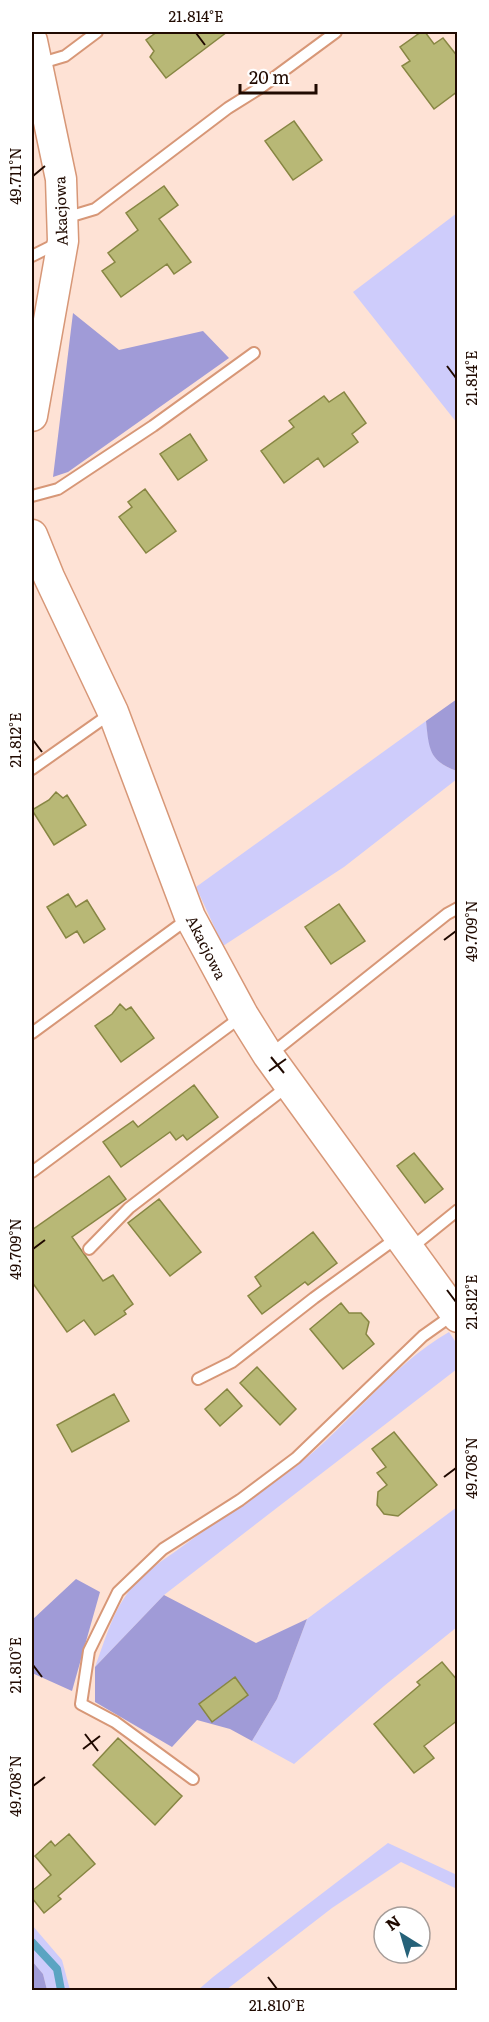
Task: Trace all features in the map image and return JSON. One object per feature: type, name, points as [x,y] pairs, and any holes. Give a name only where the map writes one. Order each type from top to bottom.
[{"type":"street","name":"Akacjowa","points":[[32,416],[63,230],[61,179],[35,64]]},
{"type":"street","name":"Akacjowa","points":[[32,535],[49,577],[113,712],[190,916],[243,1015],[268,1055],[456,1315]]},
{"type":"lane","points":[[35,64],[65,56],[97,32]]},
{"type":"lane","points":[[32,256],[63,230],[95,209],[228,108],[260,88],[336,32]]},
{"type":"lane","points":[[32,496],[58,489],[153,426],[254,353]]},
{"type":"lane","points":[[32,769],[113,712]]},
{"type":"lane","points":[[268,1055],[447,914],[458,908]]},
{"type":"lane","points":[[32,1033],[190,916]]},
{"type":"lane","points":[[32,1172],[243,1015]]},
{"type":"lane","points":[[89,1249],[129,1208],[290,1085]]},
{"type":"lane","points":[[198,1379],[232,1362],[314,1298],[458,1210]]},
{"type":"lane","points":[[194,1779],[115,1722],[81,1704],[89,1651],[118,1592],[164,1549],[240,1500],[296,1458],[423,1336],[456,1315]]},
{"type":"shaded area","points":[[457,213],[457,423],[353,292]]},
{"type":"shaded area","points":[[73,313],[119,350],[203,331],[229,358],[68,472],[53,477]]},
{"type":"shaded area","points":[[457,699],[457,771],[441,763],[432,753],[426,721]]},
{"type":"shaded area","points":[[426,721],[432,753],[441,763],[457,771],[457,779],[344,867],[223,946],[196,887]]},
{"type":"shaded area","points":[[449,1332],[457,1344],[457,1369],[164,1595],[95,1667],[122,1601],[141,1578],[299,1464],[408,1361]]},
{"type":"shaded area","points":[[457,1507],[457,1627],[384,1686],[294,1764],[252,1741],[277,1699],[307,1619]]},
{"type":"shaded area","points":[[76,1579],[100,1592],[72,1691],[32,1673],[32,1620]]},
{"type":"shaded area","points":[[164,1595],[256,1643],[307,1619],[277,1699],[252,1741],[230,1729],[197,1720],[172,1747],[95,1702],[95,1667]]},
{"type":"shaded area","points":[[388,1843],[457,1875],[457,1889],[401,1862],[332,1908],[226,1990],[198,1990],[213,1977]]},
{"type":"shaded area","points":[[32,1925],[62,1960],[70,1990],[47,1990],[43,1974],[32,1961]]},
{"type":"shaded area","points":[[32,1961],[43,1974],[47,1990],[32,1990]]},
{"type":"building","points":[[157,32],[227,32],[166,78],[150,57],[154,51],[146,40]]},
{"type":"building","points":[[421,32],[425,32],[434,44],[443,38],[458,57],[458,91],[434,109],[402,66],[410,61],[400,47]]},
{"type":"building","points":[[294,121],[322,160],[293,180],[265,141]]},
{"type":"building","points":[[164,186],[178,205],[159,219],[191,262],[174,274],[167,264],[121,297],[102,271],[115,262],[108,253],[138,230],[126,213]]},
{"type":"building","points":[[344,392],[366,423],[352,434],[358,442],[324,467],[318,458],[284,483],[261,451],[294,427],[289,421],[324,396],[329,402]]},
{"type":"building","points":[[190,434],[207,460],[178,480],[160,454]]},
{"type":"building","points":[[145,489],[176,531],[146,553],[119,517],[132,507],[128,502]]},
{"type":"building","points":[[56,792],[63,798],[67,795],[86,825],[54,845],[32,810],[49,800]]},
{"type":"building","points":[[68,894],[76,907],[87,900],[105,929],[84,943],[77,931],[66,938],[47,907]]},
{"type":"building","points":[[339,904],[365,941],[331,964],[305,927]]},
{"type":"building","points":[[120,1004],[126,1010],[131,1007],[154,1038],[121,1062],[95,1026],[112,1014]]},
{"type":"building","points":[[194,1085],[218,1117],[187,1140],[183,1135],[176,1140],[170,1132],[121,1167],[103,1142],[133,1121],[138,1127]]},
{"type":"building","points":[[414,1153],[443,1189],[425,1203],[397,1166]]},
{"type":"building","points":[[109,1176],[126,1199],[72,1237],[103,1281],[113,1275],[133,1304],[124,1311],[126,1314],[95,1335],[84,1320],[67,1332],[32,1282],[32,1230]]},
{"type":"building","points":[[159,1199],[201,1252],[170,1276],[128,1223]]},
{"type":"building","points":[[313,1232],[337,1263],[308,1285],[305,1282],[262,1314],[248,1296],[261,1286],[255,1277]]},
{"type":"building","points":[[341,1303],[349,1313],[361,1313],[369,1322],[366,1334],[374,1344],[343,1369],[310,1329]]},
{"type":"building","points":[[257,1367],[296,1409],[280,1425],[240,1383]]},
{"type":"building","points":[[227,1389],[242,1406],[220,1426],[205,1409]]},
{"type":"building","points":[[114,1394],[129,1421],[72,1452],[57,1425]]},
{"type":"building","points":[[394,1432],[437,1485],[398,1516],[384,1514],[377,1505],[378,1492],[387,1485],[377,1473],[386,1467],[372,1449]]},
{"type":"building","points":[[442,1662],[458,1681],[458,1720],[424,1746],[434,1758],[414,1773],[374,1724],[420,1685],[417,1682]]},
{"type":"building","points":[[235,1677],[248,1695],[212,1722],[199,1704]]},
{"type":"building","points":[[118,1738],[182,1796],[155,1825],[93,1765]]},
{"type":"building","points":[[69,1834],[95,1864],[58,1896],[61,1899],[44,1913],[32,1898],[32,1891],[51,1875],[35,1856],[51,1841],[55,1846]]},
{"type":"waterway","points":[[32,1942],[57,1969],[61,1990]]}]
